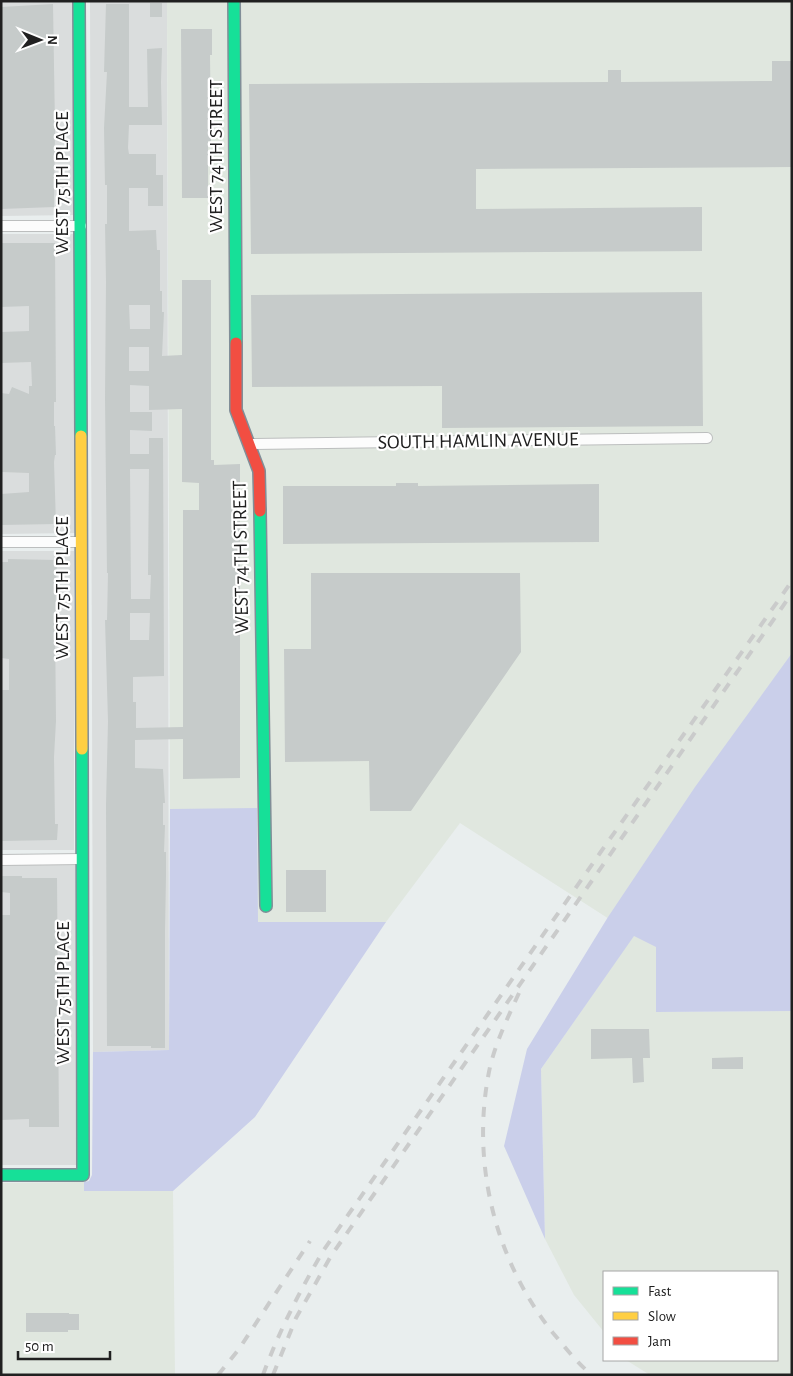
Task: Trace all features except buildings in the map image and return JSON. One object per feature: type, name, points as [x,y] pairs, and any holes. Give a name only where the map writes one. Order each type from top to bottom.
[{"type":"street","name":"WEST 75TH PLACE","points":[[1,1175],[83,1175],[79,1]]},
{"type":"street","name":"WEST 74TH STREET","points":[[234,1],[236,410],[259,470],[266,906]]},
{"type":"street","points":[[1,226],[81,226]]},
{"type":"street","name":"SOUTH HAMLIN AVENUE","points":[[249,444],[706,438]]},
{"type":"street","points":[[1,542],[80,542]]},
{"type":"street","points":[[1,860],[82,859]]},
{"type":"shaded area","points":[[1,1],[74,1],[75,215],[1,216]]},
{"type":"shaded area","points":[[90,1],[167,1],[169,1050],[93,1052]]},
{"type":"shaded area","points":[[167,1],[792,1],[792,711],[656,947],[657,1012],[792,1011],[792,1375],[650,1375],[628,1361],[778,1361],[778,1271],[603,1271],[603,1331],[574,1295],[545,1239],[541,1069],[634,935],[460,823],[386,922],[257,923],[257,809],[170,809]]},
{"type":"shaded area","points":[[1,234],[75,234],[75,533],[1,534]]},
{"type":"shaded area","points":[[1,551],[74,551],[74,850],[1,850]]},
{"type":"shaded area","points":[[792,653],[792,1011],[656,1012],[656,947],[634,936],[541,1069],[545,1239],[504,1146],[527,1049],[608,917],[695,787]]},
{"type":"shaded area","points":[[257,808],[258,922],[386,922],[255,1117],[173,1191],[84,1191],[84,1182],[89,1181],[92,1175],[93,1052],[169,1050],[170,809]]},
{"type":"shaded area","points":[[1,865],[75,865],[76,1165],[1,1165]]},
{"type":"shaded area","points":[[84,1182],[84,1191],[173,1191],[175,1375],[1,1375],[1,1183]]},
{"type":"railway","points":[[263,1375],[290,1311],[323,1251],[792,581]]},
{"type":"railway","points":[[273,1375],[296,1318],[331,1256],[792,593]]},
{"type":"railway","points":[[519,993],[490,1067],[485,1102],[483,1137],[486,1173],[492,1207],[502,1241],[515,1273],[533,1304],[553,1333],[592,1375]]},
{"type":"railway","points":[[218,1375],[239,1349],[310,1241]]},
{"type":"traffic: fast","points":[[79,1],[81,436]]},
{"type":"traffic: fast","points":[[234,1],[236,343]]},
{"type":"traffic: fast","points":[[260,511],[266,906]]},
{"type":"traffic: fast","points":[[1,1175],[83,1175],[82,749]]},
{"type":"traffic: slow","points":[[81,436],[82,749]]},
{"type":"traffic: jam","points":[[236,343],[236,410],[259,471],[260,511]]}]
